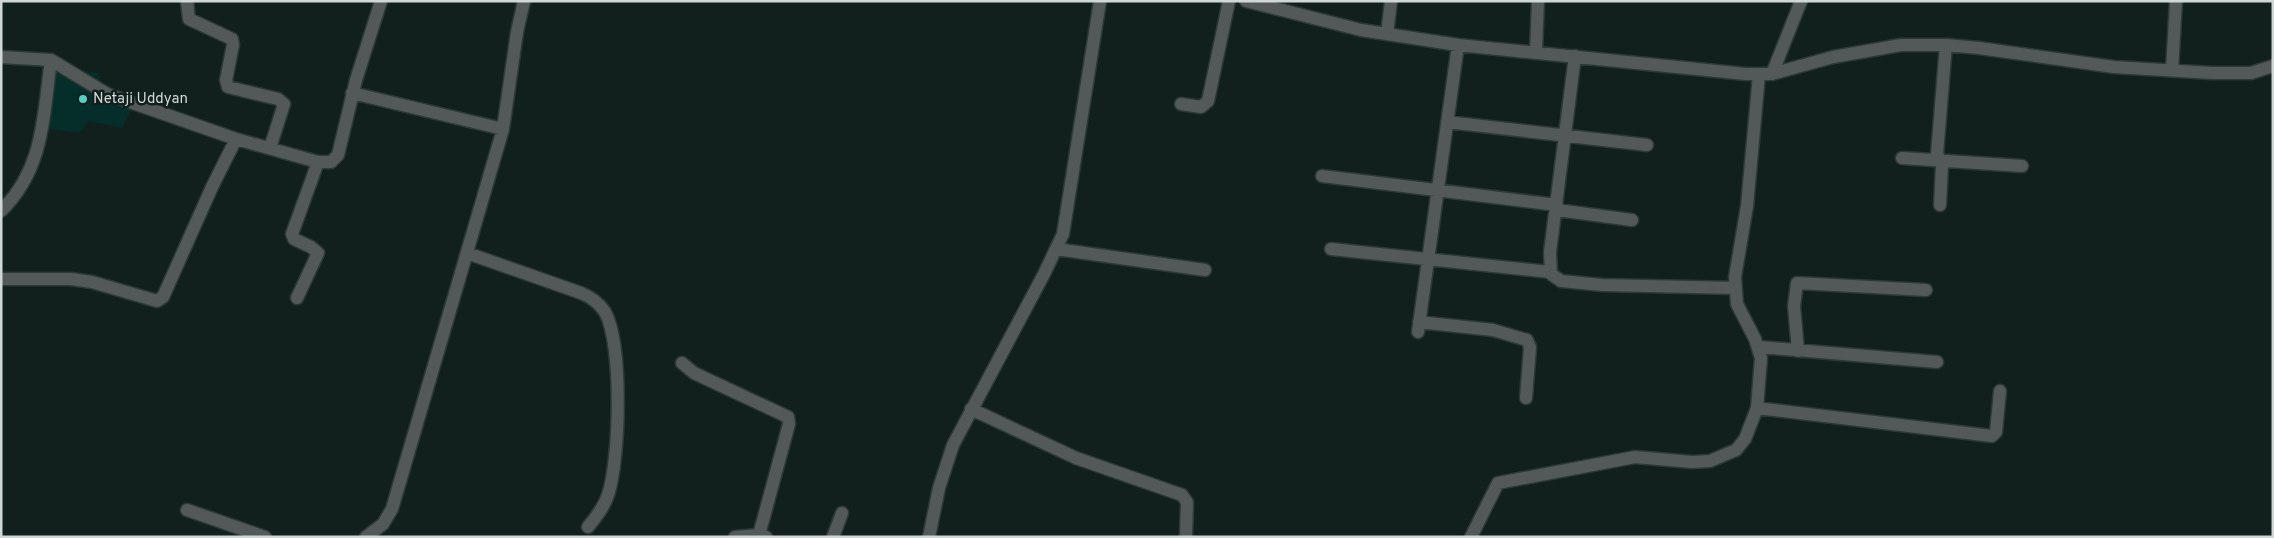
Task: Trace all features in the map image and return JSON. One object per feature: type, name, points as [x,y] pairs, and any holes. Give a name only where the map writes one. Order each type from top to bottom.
[{"type":"street","points":[[187,1],[188,19],[232,39],[226,80],[228,88],[278,98],[284,104],[270,148]]},
{"type":"street","points":[[1,57],[51,60],[107,94],[236,139],[318,162],[330,162],[337,158],[341,147],[352,93],[381,1]]},
{"type":"street","points":[[366,537],[383,524],[392,509],[503,129],[517,32],[524,1]]},
{"type":"street","points":[[929,537],[946,465],[953,445],[1056,249],[1066,221],[1100,1]]},
{"type":"street","points":[[1181,104],[1201,107],[1208,101],[1229,1]]},
{"type":"street","points":[[1246,1],[1325,22],[1458,45],[1765,74],[1833,57],[1901,45],[1946,45],[2042,55],[2114,66],[2241,74],[2273,66]]},
{"type":"street","points":[[1387,34],[1391,1]]},
{"type":"street","points":[[1536,52],[1538,1]]},
{"type":"street","points":[[1471,537],[1498,483],[1635,457],[1692,462],[1710,461],[1736,450],[1745,439],[1757,408],[1760,370],[1759,348],[1737,304],[1735,288],[1736,264],[1747,206],[1765,74],[1801,1]]},
{"type":"street","points":[[2172,70],[2176,1]]},
{"type":"street","points":[[1458,45],[1418,327],[1493,330],[1527,340],[1530,347],[1526,398]]},
{"type":"street","points":[[1940,205],[1942,165],[1937,154],[1946,45]]},
{"type":"street","points":[[1576,56],[1549,261],[1550,272],[1555,279],[1561,281],[1602,285],[1735,288]]},
{"type":"street","points":[[1,211],[13,200],[32,167],[38,148],[51,60]]},
{"type":"street","points":[[352,93],[503,129]]},
{"type":"street","points":[[1447,122],[1646,145]]},
{"type":"street","points":[[1,279],[71,279],[111,286],[156,300],[163,297],[212,187],[236,139]]},
{"type":"street","points":[[1902,158],[2022,166]]},
{"type":"street","points":[[297,298],[318,254],[311,247],[294,240],[292,234],[318,162]]},
{"type":"street","points":[[1322,176],[1438,189],[1632,220]]},
{"type":"street","points":[[1056,249],[1205,270]]},
{"type":"street","points":[[1331,250],[1550,272]]},
{"type":"street","points":[[467,253],[581,293],[595,300],[605,312],[614,339],[616,354],[618,383],[615,453],[609,494],[588,527]]},
{"type":"street","points":[[1798,351],[1794,306],[1798,283],[1926,290]]},
{"type":"street","points":[[1759,348],[1937,362]]},
{"type":"street","points":[[682,363],[694,373],[788,417],[789,424],[763,536],[735,537]]},
{"type":"street","points":[[1757,408],[1992,436],[1996,432],[2000,391]]},
{"type":"street","points":[[971,409],[1076,458],[1182,495],[1187,502],[1186,537]]},
{"type":"street","points":[[187,510],[264,537]]},
{"type":"street","points":[[834,537],[842,513]]},
{"type":"shaded area","name":"Netaji Uddyan","points":[[57,66],[98,73],[101,88],[132,109],[122,128],[88,121],[80,133],[42,128]]},
{"type":"place","name":"Netaji Uddyan","points":[[83,99]]}]
